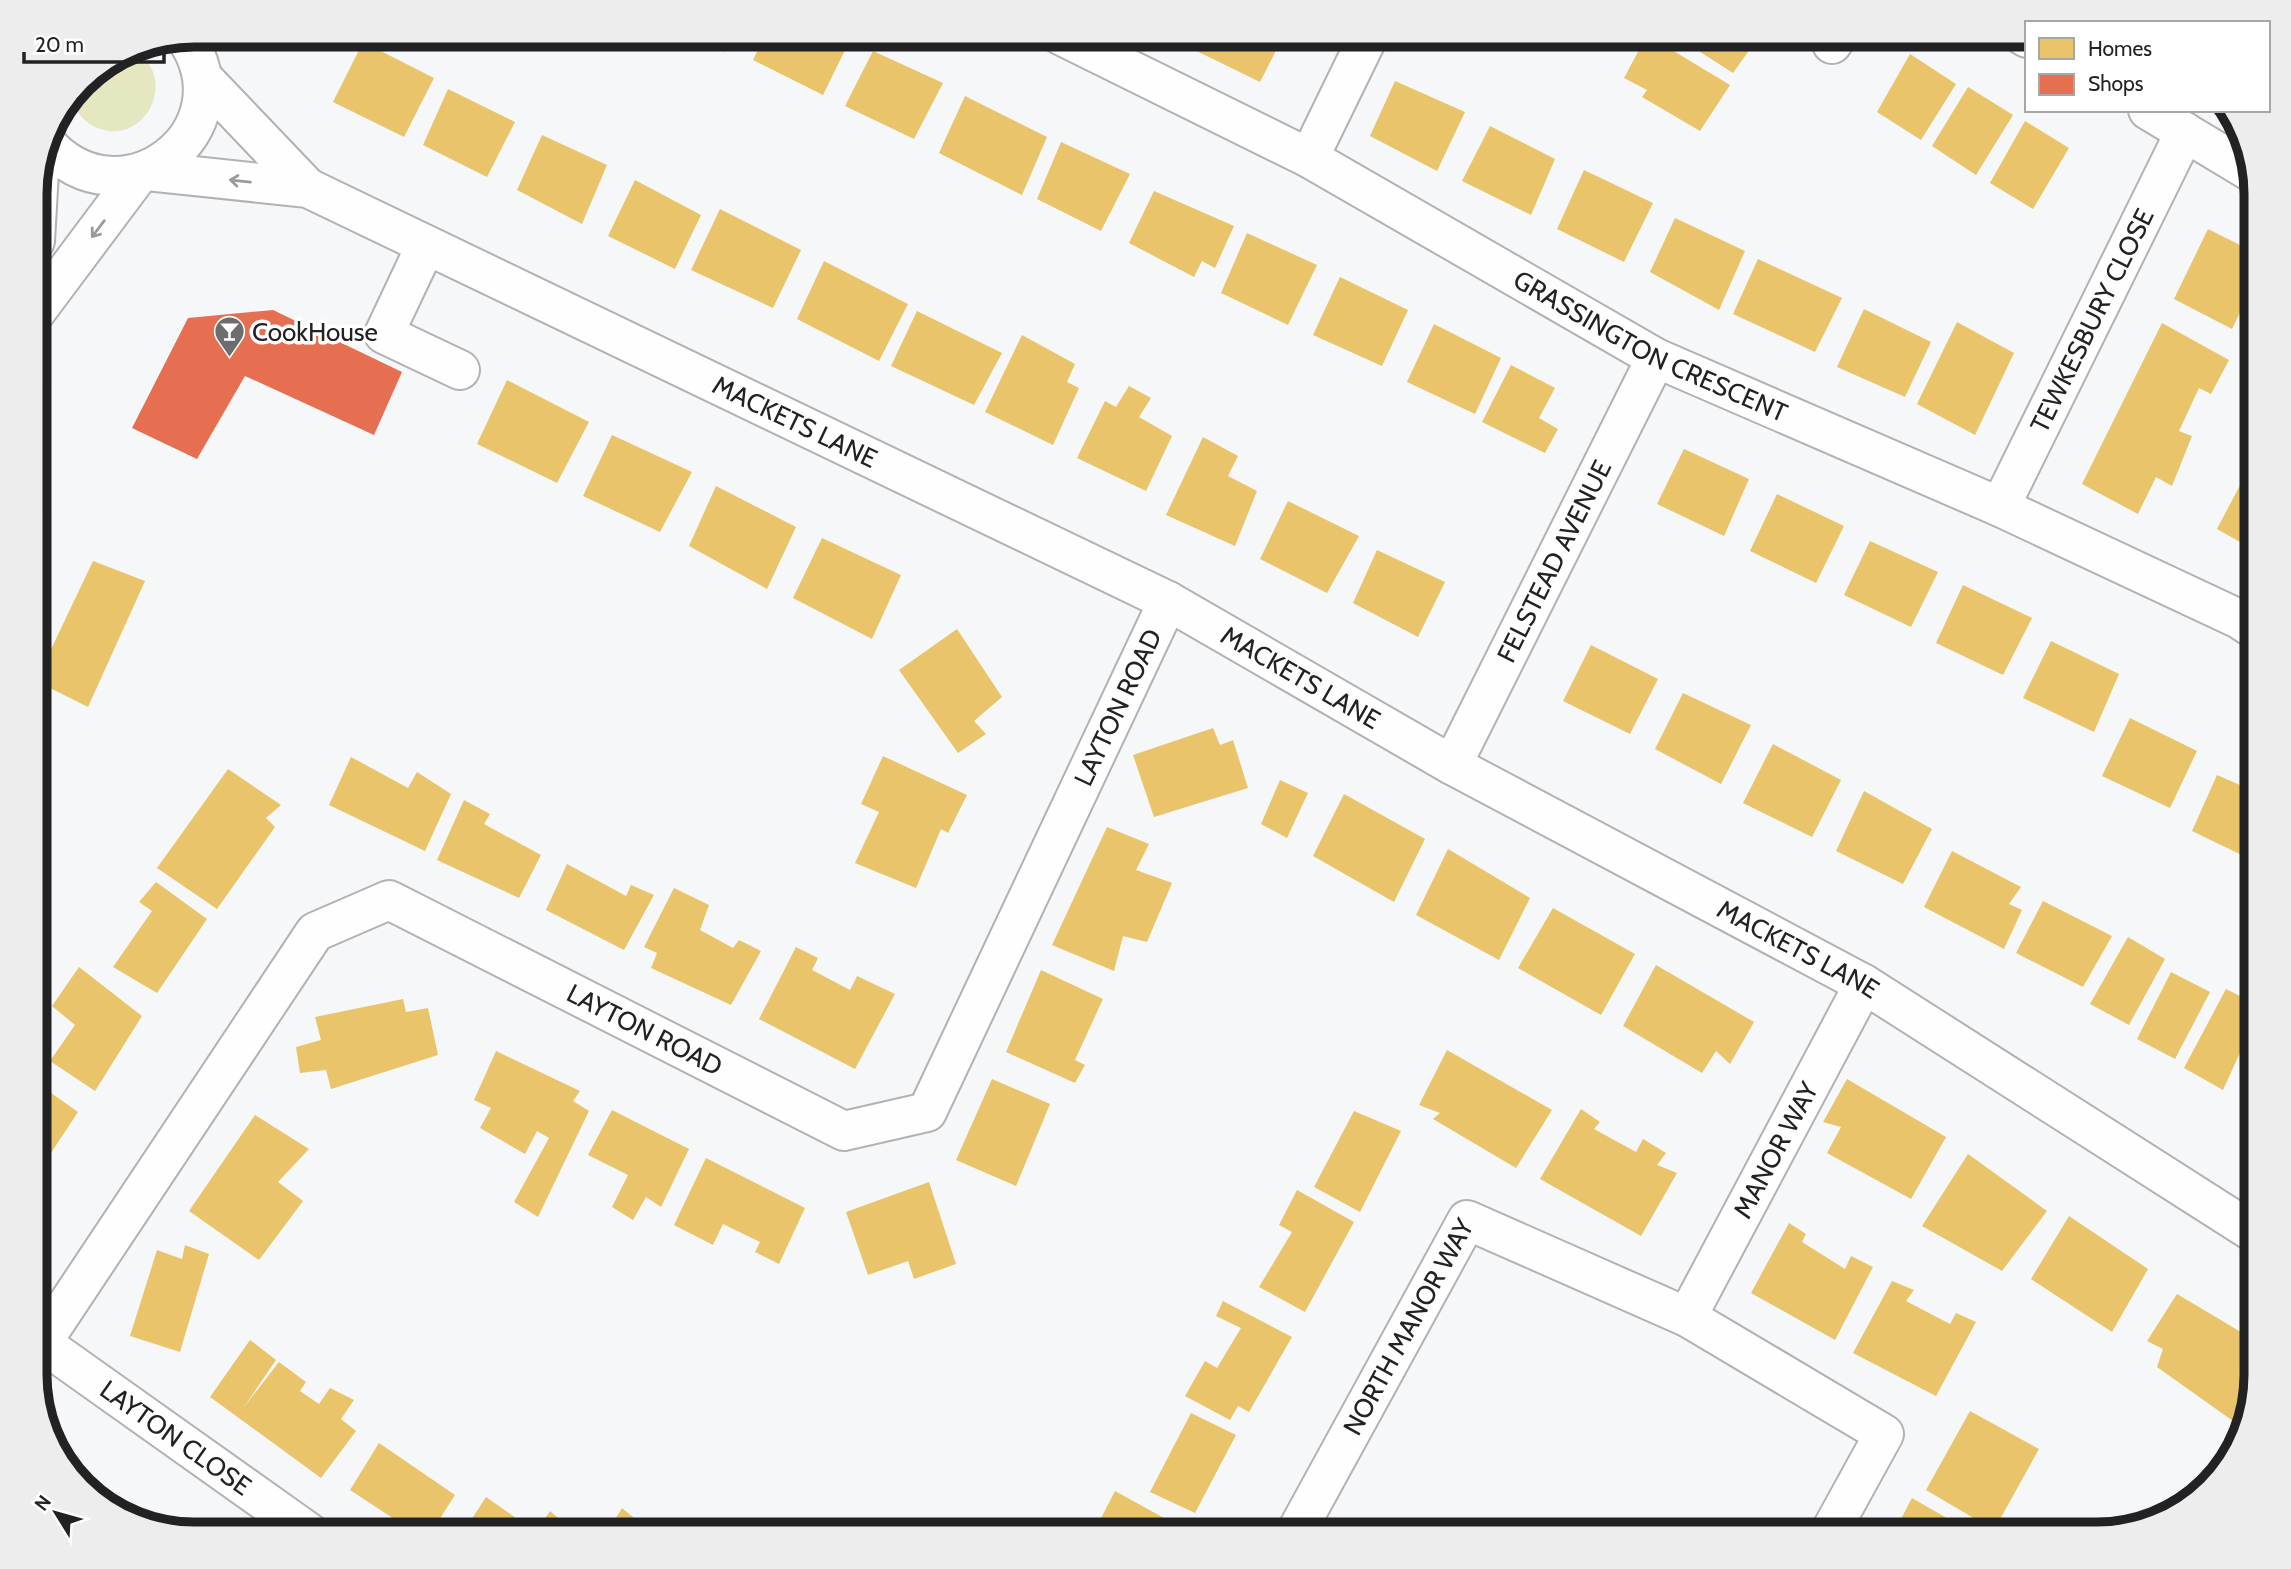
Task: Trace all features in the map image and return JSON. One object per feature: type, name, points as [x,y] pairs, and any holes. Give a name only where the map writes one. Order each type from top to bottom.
[{"type":"street","points":[[48,296],[143,173],[172,157],[191,135],[202,107],[203,78],[192,47]]},
{"type":"street","name":"GRASSINGTON CRESCENT","points":[[1084,47],[1309,158],[1656,358],[2000,507],[2244,623]]},
{"type":"street","points":[[1309,158],[1363,47]]},
{"type":"street","name":"MACKETS LANE","points":[[203,78],[308,188],[1168,601],[1452,765],[1864,984],[2244,1226]]},
{"type":"street","points":[[2151,112],[2241,166]]},
{"type":"street","name":"TEWKESBURY CLOSE","points":[[2000,507],[2185,132]]},
{"type":"street","name":"MACKETS LANE","points":[[54,151],[84,171],[111,177],[143,173],[308,188]]},
{"type":"street","points":[[426,245],[383,334],[460,370]]},
{"type":"street","name":"FELSTEAD AVENUE","points":[[1452,765],[1656,358]]},
{"type":"street","name":"LAYTON ROAD","points":[[48,1334],[315,932],[389,900],[844,1131],[926,1112],[1168,601]]},
{"type":"street","name":"MANOR WAY","points":[[1687,1317],[1864,984]]},
{"type":"street","name":"NORTH MANOR WAY","points":[[1302,1522],[1467,1220],[1687,1317]]},
{"type":"street","points":[[1687,1317],[1884,1434],[1836,1522]]},
{"type":"street","name":"LAYTON CLOSE","points":[[48,1354],[293,1522]]},
{"type":"green space","points":[[138,58],[146,61],[154,76],[155,92],[151,107],[141,120],[128,129],[111,131],[93,126],[76,108],[90,90],[105,78]]},
{"type":"building: Homes","points":[[360,47],[373,47],[434,78],[404,137],[333,102]]},
{"type":"building: Homes","points":[[759,47],[847,47],[823,95],[753,60]]},
{"type":"building: Homes","points":[[1188,47],[1278,47],[1260,82]]},
{"type":"building: Homes","points":[[1641,47],[1667,47],[1730,85],[1700,131],[1642,97],[1647,90],[1624,78]]},
{"type":"building: Homes","points":[[1693,47],[1751,47],[1733,73]]},
{"type":"building: Homes","points":[[873,51],[943,83],[914,139],[845,106]]},
{"type":"building: Homes","points":[[1910,54],[1956,84],[1921,140],[1877,112]]},
{"type":"building: Homes","points":[[1395,81],[1465,112],[1437,171],[1370,136]]},
{"type":"building: Homes","points":[[1968,87],[2013,115],[1976,175],[1932,146]]},
{"type":"building: Homes","points":[[448,89],[515,122],[487,177],[423,145]]},
{"type":"building: Homes","points":[[965,96],[1047,137],[1022,195],[939,153]]},
{"type":"building: Homes","points":[[2025,121],[2069,148],[2033,209],[1990,183]]},
{"type":"building: Homes","points":[[1490,126],[1555,159],[1531,215],[1462,181]]},
{"type":"building: Homes","points":[[542,135],[607,165],[582,224],[517,190]]},
{"type":"building: Homes","points":[[1061,142],[1130,174],[1101,231],[1037,199]]},
{"type":"building: Homes","points":[[1584,170],[1653,203],[1624,262],[1557,229]]},
{"type":"building: Homes","points":[[635,180],[701,215],[675,269],[608,236]]},
{"type":"building: Homes","points":[[1154,191],[1234,226],[1215,268],[1202,261],[1194,277],[1129,243]]},
{"type":"building: Homes","points":[[720,209],[801,250],[773,308],[691,270]]},
{"type":"building: Homes","points":[[1675,218],[1745,251],[1719,310],[1650,272]]},
{"type":"building: Homes","points":[[2208,229],[2244,247],[2244,304],[2232,329],[2174,299]]},
{"type":"building: Homes","points":[[1247,233],[1317,265],[1288,325],[1221,293]]},
{"type":"building: Homes","points":[[1758,259],[1842,298],[1815,352],[1733,314]]},
{"type":"building: Homes","points":[[824,261],[908,304],[879,361],[797,319]]},
{"type":"building: Homes","points":[[1340,277],[1408,310],[1382,366],[1313,335]]},
{"type":"building: Homes","points":[[1864,309],[1931,342],[1905,397],[1837,367]]},
{"type":"building: Homes","points":[[917,311],[1002,353],[974,405],[891,366]]},
{"type":"building: Homes","points":[[1957,322],[2014,353],[1975,435],[1917,404]]},
{"type":"building: Homes","points":[[2162,323],[2229,360],[2211,394],[2199,388],[2179,431],[2192,436],[2172,486],[2156,477],[2138,514],[2082,484]]},
{"type":"building: Homes","points":[[1434,324],[1501,358],[1475,414],[1407,382]]},
{"type":"building: Homes","points":[[1022,335],[1075,364],[1067,382],[1079,388],[1053,445],[985,412]]},
{"type":"building: Homes","points":[[1511,365],[1555,388],[1539,418],[1558,429],[1545,453],[1482,422]]},
{"type":"building: Homes","points":[[507,380],[589,422],[557,483],[477,444]]},
{"type":"building: Homes","points":[[1129,386],[1151,398],[1139,417],[1172,436],[1146,491],[1077,458],[1105,401],[1116,407]]},
{"type":"building: Homes","points":[[612,435],[692,472],[660,532],[583,496]]},
{"type":"building: Homes","points":[[1203,437],[1238,456],[1228,476],[1257,491],[1235,546],[1166,515]]},
{"type":"building: Homes","points":[[1684,449],[1749,479],[1724,536],[1657,504]]},
{"type":"building: Homes","points":[[2244,478],[2244,544],[2217,529]]},
{"type":"building: Homes","points":[[716,486],[796,527],[767,589],[689,546]]},
{"type":"building: Homes","points":[[1777,494],[1844,526],[1816,583],[1750,551]]},
{"type":"building: Homes","points":[[1288,501],[1359,536],[1327,593],[1260,559]]},
{"type":"building: Homes","points":[[822,538],[901,575],[872,639],[793,598]]},
{"type":"building: Homes","points":[[1870,541],[1938,572],[1911,627],[1844,595]]},
{"type":"building: Homes","points":[[1377,550],[1445,582],[1418,637],[1353,603]]},
{"type":"building: Homes","points":[[93,561],[145,581],[88,707],[48,687],[48,656]]},
{"type":"building: Homes","points":[[1963,585],[2032,618],[2003,675],[1936,643]]},
{"type":"building: Homes","points":[[957,629],[1002,697],[974,721],[986,734],[958,753],[899,670]]},
{"type":"building: Homes","points":[[2051,641],[2119,674],[2094,732],[2023,698]]},
{"type":"building: Homes","points":[[1591,645],[1658,679],[1630,734],[1563,701]]},
{"type":"building: Homes","points":[[1683,693],[1751,725],[1721,784],[1655,749]]},
{"type":"building: Homes","points":[[2130,718],[2197,751],[2170,808],[2102,776]]},
{"type":"building: Homes","points":[[1213,728],[1220,745],[1233,740],[1248,788],[1154,817],[1133,755]]},
{"type":"building: Homes","points":[[1773,744],[1841,780],[1812,837],[1743,803]]},
{"type":"building: Homes","points":[[883,756],[967,795],[948,833],[941,829],[916,888],[855,863],[879,812],[861,804]]},
{"type":"building: Homes","points":[[351,757],[408,788],[417,772],[451,794],[425,851],[329,805]]},
{"type":"building: Homes","points":[[228,769],[281,805],[266,818],[275,827],[217,909],[157,868]]},
{"type":"building: Homes","points":[[2217,775],[2244,787],[2244,856],[2192,831]]},
{"type":"building: Homes","points":[[1280,780],[1308,793],[1287,838],[1261,824]]},
{"type":"building: Homes","points":[[1864,791],[1932,829],[1903,884],[1836,851]]},
{"type":"building: Homes","points":[[1344,794],[1425,839],[1394,902],[1313,856]]},
{"type":"building: Homes","points":[[464,800],[490,814],[484,824],[541,855],[519,898],[437,860]]},
{"type":"building: Homes","points":[[1107,827],[1149,844],[1136,870],[1172,883],[1147,942],[1123,936],[1114,971],[1052,945]]},
{"type":"building: Homes","points":[[1448,849],[1530,898],[1499,960],[1416,915]]},
{"type":"building: Homes","points":[[1952,851],[2021,887],[2009,904],[2022,910],[2004,949],[1924,907]]},
{"type":"building: Homes","points":[[567,864],[626,896],[631,885],[654,895],[624,950],[546,910]]},
{"type":"building: Homes","points":[[156,882],[207,919],[157,993],[113,967],[152,911],[139,902]]},
{"type":"building: Homes","points":[[674,888],[709,905],[700,930],[733,948],[739,940],[761,951],[731,1005],[651,968],[657,953],[644,947]]},
{"type":"building: Homes","points":[[2043,901],[2112,936],[2083,987],[2016,953]]},
{"type":"building: Homes","points":[[1553,908],[1635,954],[1601,1015],[1518,968]]},
{"type":"building: Homes","points":[[2128,937],[2165,959],[2129,1025],[2090,1004]]},
{"type":"building: Homes","points":[[796,947],[818,958],[812,970],[850,990],[857,976],[895,994],[855,1069],[759,1019]]},
{"type":"building: Homes","points":[[1656,965],[1754,1022],[1730,1064],[1716,1051],[1702,1073],[1623,1026]]},
{"type":"building: Homes","points":[[79,967],[142,1016],[95,1091],[50,1061],[75,1025],[52,1006]]},
{"type":"building: Homes","points":[[1041,970],[1103,999],[1075,1060],[1085,1065],[1075,1083],[1006,1052]]},
{"type":"building: Homes","points":[[2171,972],[2210,992],[2175,1059],[2137,1039]]},
{"type":"building: Homes","points":[[2226,989],[2244,998],[2241,1015],[2244,1017],[2244,1044],[2223,1090],[2184,1068]]},
{"type":"building: Homes","points":[[403,999],[406,1012],[428,1008],[438,1055],[331,1089],[326,1070],[300,1073],[296,1047],[321,1040],[315,1017]]},
{"type":"building: Homes","points":[[1447,1050],[1552,1110],[1516,1168],[1433,1119],[1440,1113],[1419,1105]]},
{"type":"building: Homes","points":[[496,1051],[580,1091],[573,1101],[589,1111],[538,1217],[514,1202],[549,1138],[537,1131],[525,1154],[480,1128],[491,1108],[474,1100]]},
{"type":"building: Homes","points":[[992,1079],[1050,1104],[1016,1186],[956,1160]]},
{"type":"building: Homes","points":[[1847,1079],[1946,1137],[1911,1199],[1827,1153],[1841,1127],[1823,1122]]},
{"type":"building: Homes","points":[[48,1091],[78,1112],[48,1157]]},
{"type":"building: Homes","points":[[1581,1109],[1600,1122],[1594,1129],[1636,1152],[1643,1139],[1666,1153],[1657,1165],[1677,1173],[1641,1236],[1540,1179]]},
{"type":"building: Homes","points":[[612,1110],[689,1149],[661,1207],[646,1197],[633,1220],[612,1207],[628,1175],[588,1155]]},
{"type":"building: Homes","points":[[1354,1111],[1401,1131],[1360,1212],[1314,1187]]},
{"type":"building: Homes","points":[[255,1115],[309,1149],[278,1182],[303,1201],[259,1260],[189,1211]]},
{"type":"building: Homes","points":[[1968,1154],[2047,1211],[2002,1271],[1922,1226]]},
{"type":"building: Homes","points":[[706,1158],[805,1208],[779,1264],[755,1252],[760,1242],[723,1224],[713,1245],[674,1225]]},
{"type":"building: Homes","points":[[929,1182],[956,1264],[914,1279],[908,1261],[868,1275],[846,1212]]},
{"type":"building: Homes","points":[[1297,1190],[1354,1222],[1305,1312],[1259,1287],[1292,1232],[1279,1225]]},
{"type":"building: Homes","points":[[2069,1216],[2148,1269],[2112,1332],[2031,1279]]},
{"type":"building: Homes","points":[[1789,1223],[1806,1234],[1802,1242],[1845,1269],[1851,1256],[1873,1267],[1835,1340],[1751,1293]]},
{"type":"building: Homes","points":[[185,1245],[209,1254],[180,1352],[130,1336],[157,1250],[182,1259]]},
{"type":"building: Homes","points":[[1892,1281],[1914,1290],[1906,1301],[1950,1324],[1956,1313],[1976,1322],[1936,1396],[1853,1353]]},
{"type":"building: Homes","points":[[2177,1294],[2244,1334],[2242,1394],[2239,1411],[2233,1421],[2157,1367],[2163,1349],[2147,1341]]},
{"type":"building: Homes","points":[[1223,1301],[1292,1337],[1249,1412],[1238,1406],[1230,1420],[1185,1396],[1205,1361],[1217,1368],[1241,1328],[1216,1316]]},
{"type":"building: Homes","points":[[250,1340],[276,1360],[244,1407],[279,1362],[306,1382],[300,1391],[319,1404],[330,1388],[354,1400],[341,1419],[356,1431],[321,1478],[210,1397]]},
{"type":"building: Homes","points":[[1970,1411],[2039,1449],[1998,1522],[1980,1522],[1926,1490]]},
{"type":"building: Homes","points":[[1191,1413],[1236,1435],[1195,1513],[1150,1492]]},
{"type":"building: Homes","points":[[379,1443],[455,1495],[438,1522],[399,1522],[350,1490]]},
{"type":"building: Homes","points":[[1115,1491],[1171,1522],[1099,1522]]},
{"type":"building: Homes","points":[[486,1497],[522,1522],[470,1522]]},
{"type":"building: Homes","points":[[1912,1498],[1952,1521],[1951,1522],[1899,1522]]},
{"type":"building: Homes","points":[[622,1508],[639,1522],[613,1522]]},
{"type":"building: Homes","points":[[550,1511],[563,1522],[543,1522]]},
{"type":"building: Shops","points":[[273,310],[402,372],[374,435],[245,376],[197,459],[132,428],[188,318]]},
{"type":"place","name":"CookHouse","points":[[229,359]]}]
